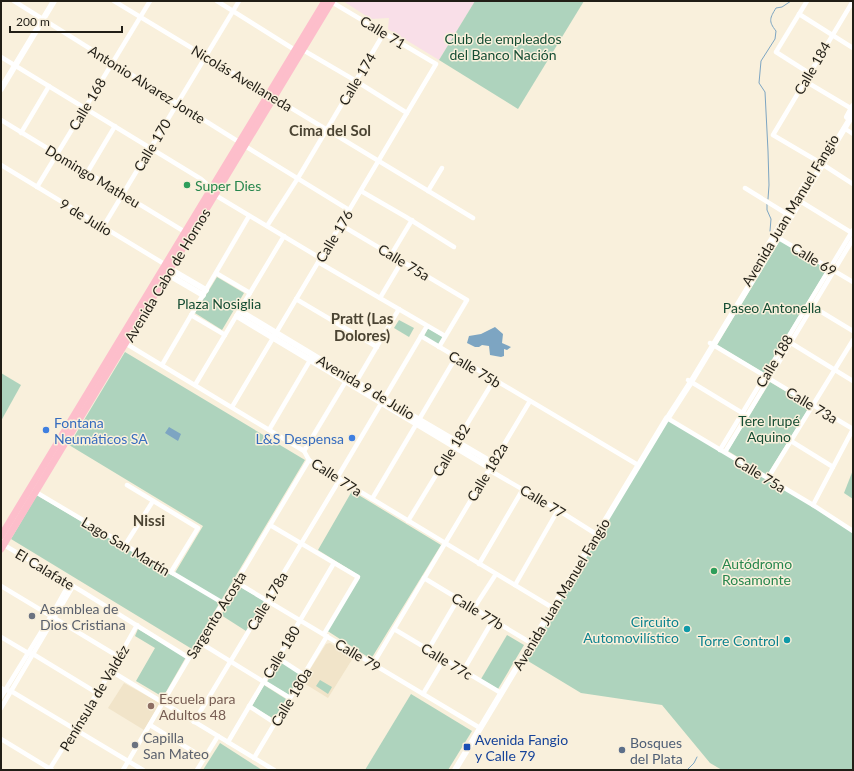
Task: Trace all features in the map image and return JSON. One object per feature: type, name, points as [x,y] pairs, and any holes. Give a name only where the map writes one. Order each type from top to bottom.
[{"type":"main road","points":[[1,89],[54,1]]},
{"type":"main road","name":"Avenida Cabo de Hornos","points":[[1,536],[33,490],[125,343],[271,96],[303,50],[327,2]]},
{"type":"main road","name":"Avenida Cabo de Hornos","points":[[271,96],[294,50],[327,2]]},
{"type":"main road","name":"Avenida Juan Manuel Fangio","points":[[455,770],[667,418],[666,415],[689,381],[742,294],[787,214],[844,128],[852,110]]},
{"type":"main road","name":"Avenida Juan Manuel Fangio","points":[[776,236],[800,202],[852,110]]},
{"type":"main road","name":"Avenida Cabo de Hornos","points":[[2,547],[33,490],[168,269],[185,232],[213,192]]},
{"type":"main road","points":[[168,269],[205,292]]},
{"type":"main road","name":"Avenida 9 de Julio","points":[[238,313],[356,382],[383,401]]},
{"type":"main road","name":"Avenida 9 de Julio","points":[[311,357],[346,381],[383,401],[455,444],[490,467]]},
{"type":"street","name":"Antonio Alvarez Jonte","points":[[14,1],[349,210]]},
{"type":"street","name":"Nicolás Avellaneda","points":[[114,1],[473,218]]},
{"type":"street","name":"Calle 168","points":[[37,187],[150,1]]},
{"type":"street","points":[[217,1],[294,50]]},
{"type":"street","name":"Calle 170","points":[[102,227],[239,1]]},
{"type":"street","points":[[807,1],[776,52],[809,73]]},
{"type":"street","name":"Calle 184","points":[[821,163],[773,135],[853,1]]},
{"type":"street","name":"Calle 71","points":[[327,2],[384,33],[436,64]]},
{"type":"street","points":[[799,14],[853,48]]},
{"type":"street","name":"Calle 174","points":[[267,226],[298,178],[384,33]]},
{"type":"street","points":[[303,50],[407,113]]},
{"type":"street","name":"Calle 75b","points":[[1,57],[201,179],[213,192],[250,216],[284,236],[380,298],[445,336]]},
{"type":"street","name":"Calle 176","points":[[232,408],[436,64]]},
{"type":"street","points":[[805,81],[852,110]]},
{"type":"street","points":[[22,133],[50,86]]},
{"type":"street","name":"Domingo Matheu","points":[[1,120],[185,232]]},
{"type":"street","points":[[87,172],[114,126]]},
{"type":"street","points":[[844,128],[853,134]]},
{"type":"street","points":[[821,163],[853,184]]},
{"type":"street","name":"9 de Julio","points":[[1,165],[168,269]]},
{"type":"street","points":[[428,191],[442,168]]},
{"type":"street","points":[[745,188],[787,214]]},
{"type":"street","points":[[361,191],[412,220],[454,247]]},
{"type":"street","points":[[800,202],[852,231]]},
{"type":"street","points":[[162,365],[250,216]]},
{"type":"street","points":[[391,255],[412,220]]},
{"type":"street","name":"Calle 75a","points":[[341,225],[467,300],[445,336]]},
{"type":"street","name":"Calle 188","points":[[832,269],[852,231]]},
{"type":"street","points":[[195,385],[284,236]]},
{"type":"street","name":"Calle 69","points":[[776,236],[853,282]]},
{"type":"street","name":"Calle 188","points":[[723,451],[832,269],[853,239]]},
{"type":"street","points":[[380,298],[402,261]]},
{"type":"street","points":[[216,273],[250,293]]},
{"type":"street","points":[[296,299],[377,347]]},
{"type":"street","points":[[810,305],[853,331]]},
{"type":"street","name":"Calle 188","points":[[767,377],[791,343],[810,305]]},
{"type":"street","points":[[356,382],[399,309]]},
{"type":"street","points":[[191,315],[225,335]]},
{"type":"street","points":[[338,479],[427,326]]},
{"type":"street","name":"Calle 75b","points":[[421,336],[638,465]]},
{"type":"street","points":[[439,347],[445,336]]},
{"type":"street","points":[[768,478],[853,340]]},
{"type":"street","name":"Calle 77a","points":[[125,343],[304,451],[309,460],[338,479],[552,608]]},
{"type":"street","points":[[791,343],[853,381]]},
{"type":"street","name":"Calle 73a","points":[[712,344],[853,429]]},
{"type":"street","points":[[268,430],[311,357]]},
{"type":"street","points":[[372,499],[456,357]]},
{"type":"street","name":"Calle 182","points":[[408,521],[494,380]]},
{"type":"street","points":[[304,451],[346,381]]},
{"type":"street","points":[[689,381],[744,415]]},
{"type":"street","name":"Calle 182a","points":[[445,543],[530,401]]},
{"type":"street","name":"Calle 75a","points":[[667,418],[853,531]]},
{"type":"street","points":[[813,506],[853,429]]},
{"type":"street","points":[[791,442],[833,467]]},
{"type":"street","name":"Sargento Acosta","points":[[123,770],[309,460]]},
{"type":"street","name":"Calle 77","points":[[490,467],[596,534]]},
{"type":"street","name":"Calle 178a","points":[[194,722],[301,544],[338,479]]},
{"type":"street","points":[[127,485],[198,528],[171,572]]},
{"type":"street","points":[[479,564],[523,489]]},
{"type":"street","name":"Lago San Martín","points":[[33,490],[223,603]]},
{"type":"street","points":[[125,545],[153,501]]},
{"type":"street","points":[[516,585],[558,510]]},
{"type":"street","points":[[270,525],[334,563]]},
{"type":"street","points":[[373,664],[445,543]]},
{"type":"street","name":"El Calafate","points":[[2,547],[71,585],[189,658]]},
{"type":"street","name":"Calle 180","points":[[228,742],[334,563]]},
{"type":"street","name":"Calle 180a","points":[[254,758],[304,675],[358,577],[334,563]]},
{"type":"street","points":[[474,608],[496,574]]},
{"type":"street","name":"Calle 77b","points":[[424,578],[531,643]]},
{"type":"street","name":"Calle 79","points":[[236,582],[480,728]]},
{"type":"street","points":[[1,708],[71,585]]},
{"type":"street","points":[[1,586],[119,657]]},
{"type":"street","points":[[428,650],[458,599]]},
{"type":"street","points":[[1,697],[3,689],[53,617]]},
{"type":"street","points":[[463,671],[493,620]]},
{"type":"street","name":"Península de Valdéz","points":[[50,770],[137,625]]},
{"type":"street","name":"Calle 77c","points":[[394,629],[501,693]]},
{"type":"street","points":[[1,637],[28,653],[33,654],[97,693]]},
{"type":"street","points":[[199,642],[290,698]]},
{"type":"street","points":[[278,658],[304,675]]},
{"type":"street","points":[[423,694],[444,659]]},
{"type":"street","points":[[110,671],[274,770]]},
{"type":"street","points":[[3,689],[11,691],[143,770]]},
{"type":"street","points":[[248,706],[275,723]]},
{"type":"street","points":[[150,725],[204,758]]},
{"type":"street","points":[[197,770],[218,736]]},
{"type":"street","points":[[1,739],[50,770]]},
{"type":"shaded area","points":[[343,1],[475,1],[439,60],[388,29],[389,18],[371,19]]},
{"type":"shaded area","points":[[330,643],[353,658],[328,698],[302,682],[326,644]]},
{"type":"shaded area","points":[[124,683],[160,703],[144,730],[108,708]]},
{"type":"green space","name":"Club de empleados del Banco Nación","points":[[475,1],[584,1],[518,109],[439,60]]},
{"type":"green space","name":"Paseo Antonella","points":[[780,240],[827,269],[764,373],[717,345]]},
{"type":"green space","name":"Plaza Nosiglia","points":[[217,277],[244,293],[222,330],[195,313]]},
{"type":"green space","points":[[399,320],[414,328],[409,337],[394,328]]},
{"type":"green space","points":[[428,328],[443,337],[438,345],[424,336]]},
{"type":"green space","points":[[125,352],[305,460],[192,649],[11,539],[37,495],[173,576],[203,526],[69,445]]},
{"type":"green space","points":[[1,373],[21,385],[1,421]]},
{"type":"green space","name":"Tere Irupé Aquino","points":[[770,382],[810,406],[767,475],[728,451]]},
{"type":"green space","name":"Autódromo Rosamonte","points":[[667,418],[853,531],[853,770],[722,770],[710,763],[662,705],[581,693],[523,658]]},
{"type":"green space","points":[[853,470],[853,499],[844,493]]},
{"type":"green space","points":[[352,491],[441,545],[371,659],[326,630],[360,576],[318,550]]},
{"type":"green space","points":[[239,586],[264,601],[246,631],[221,615]]},
{"type":"green space","points":[[138,629],[186,657],[163,697],[136,681],[155,648],[135,636]]},
{"type":"green space","points":[[507,635],[524,645],[498,689],[481,679]]},
{"type":"green space","points":[[279,661],[301,674],[289,695],[267,682]]},
{"type":"green space","points":[[320,680],[332,687],[328,694],[316,686]]},
{"type":"green space","points":[[264,685],[286,699],[274,719],[252,706]]},
{"type":"green space","points":[[411,694],[472,731],[448,770],[365,770]]},
{"type":"green space","points":[[220,743],[262,770],[203,770]]},
{"type":"water","points":[[495,327],[503,334],[502,343],[511,347],[507,350],[504,349],[504,356],[501,357],[490,355],[489,346],[482,345],[475,347],[467,343],[469,336],[481,334]]},
{"type":"water","points":[[169,427],[181,434],[178,441],[165,433]]},
{"type":"waterway","points":[[768,199],[769,185],[765,92],[759,83],[761,61],[775,39],[776,31],[771,22],[772,14],[776,8],[782,7],[791,1]]},
{"type":"waterway","points":[[767,204],[767,210],[771,219],[770,231]]},
{"type":"waterway","points":[[687,770],[694,763],[697,757]]},
{"type":"place","name":"Super Dies","points":[[187,185]]},
{"type":"place","name":"Fontana Neumáticos SA","points":[[46,430]]},
{"type":"place","name":"L&S Despensa","points":[[352,438]]},
{"type":"place","name":"Autódromo Rosamonte","points":[[714,571]]},
{"type":"place","name":"Asamblea de Dios Cristiana","points":[[32,616]]},
{"type":"place","name":"Circuito Automovilístico","points":[[687,629]]},
{"type":"place","name":"Torre Control","points":[[787,640]]},
{"type":"place","name":"Escuela para Adultos 48","points":[[151,706]]},
{"type":"place","name":"Capilla San Mateo","points":[[135,745]]},
{"type":"place","name":"Avenida Fangio y Calle 79","points":[[467,747]]},
{"type":"place","name":"Bosques del Plata","points":[[622,750]]},
{"type":"district","name":"Cima del Sol","points":[[330,130]]},
{"type":"district","name":"Pratt (Las Dolores)","points":[[362,326]]},
{"type":"district","name":"Nissi","points":[[149,520]]}]
